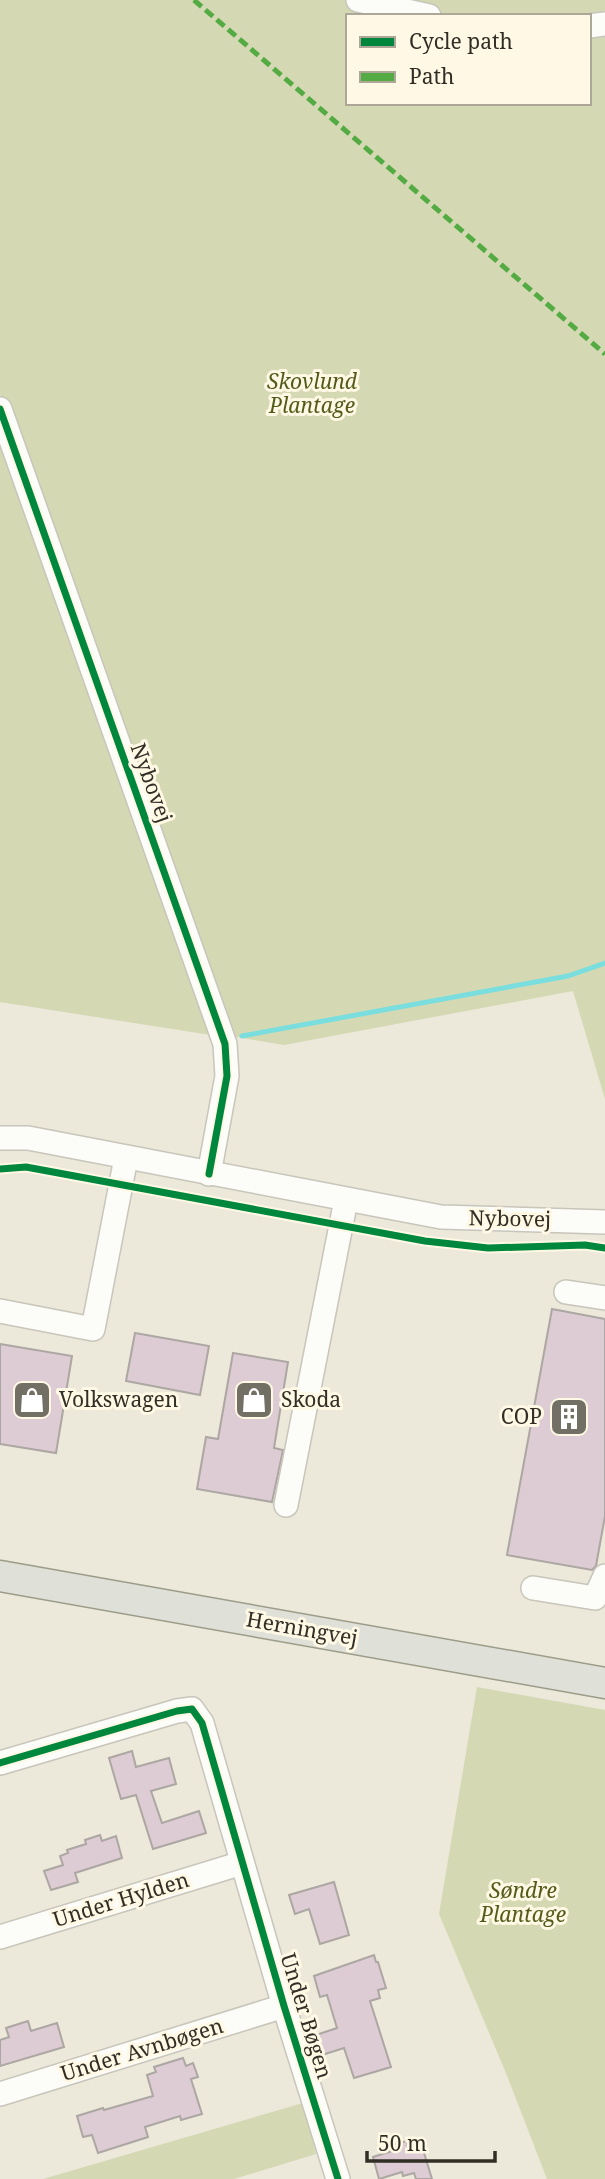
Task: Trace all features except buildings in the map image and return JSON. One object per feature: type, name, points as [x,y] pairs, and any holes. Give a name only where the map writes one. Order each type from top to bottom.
[{"type":"main road","name":"Herningvej","points":[[0,1576],[605,1682]]},
{"type":"street","points":[[358,0],[420,14]]},
{"type":"street","name":"Nybovej","points":[[0,409],[225,1044],[227,1076],[209,1174]]},
{"type":"street","name":"Nybovej","points":[[0,1139],[28,1138],[441,1217],[605,1222]]},
{"type":"street","points":[[0,1311],[93,1329],[126,1158]]},
{"type":"street","points":[[286,1505],[346,1199]]},
{"type":"street","points":[[566,1292],[605,1298]]},
{"type":"street","points":[[533,1588],[595,1598],[605,1576]]},
{"type":"street","name":"Under Bøgen","points":[[0,1763],[177,1711],[192,1709],[202,1723],[284,2006],[338,2179]]},
{"type":"street","name":"Under Hylden","points":[[0,1937],[242,1863]]},
{"type":"street","name":"Under Avnbøgen","points":[[0,2094],[284,2006]]},
{"type":"green space","name":"Skovlund Plantage","points":[[0,0],[605,0],[605,1099],[573,991],[284,1045],[230,1036],[58,549],[0,394]]},
{"type":"green space","points":[[0,429],[217,1036],[0,1002]]},
{"type":"green space","name":"Søndre Plantage","points":[[477,1687],[605,1710],[605,2179],[547,2179],[439,1914]]},
{"type":"green space","points":[[303,2103],[316,2154],[234,2179],[43,2179]]},
{"type":"waterway","points":[[242,1036],[568,976],[605,963]]},
{"type":"marked path","points":[[194,0],[605,354]]},
{"type":"cycle path","points":[[0,409],[225,1044],[227,1076],[209,1174]]},
{"type":"cycle path","points":[[0,1169],[26,1167],[425,1241],[488,1248],[585,1245],[605,1248]]},
{"type":"cycle path","points":[[0,1763],[177,1711],[192,1709],[202,1723],[284,2006],[338,2179]]},
{"type":"place","name":"Volkswagen","points":[[32,1400]]},
{"type":"place","name":"Skoda","points":[[254,1400]]},
{"type":"place","name":"COP","points":[[569,1417]]}]
